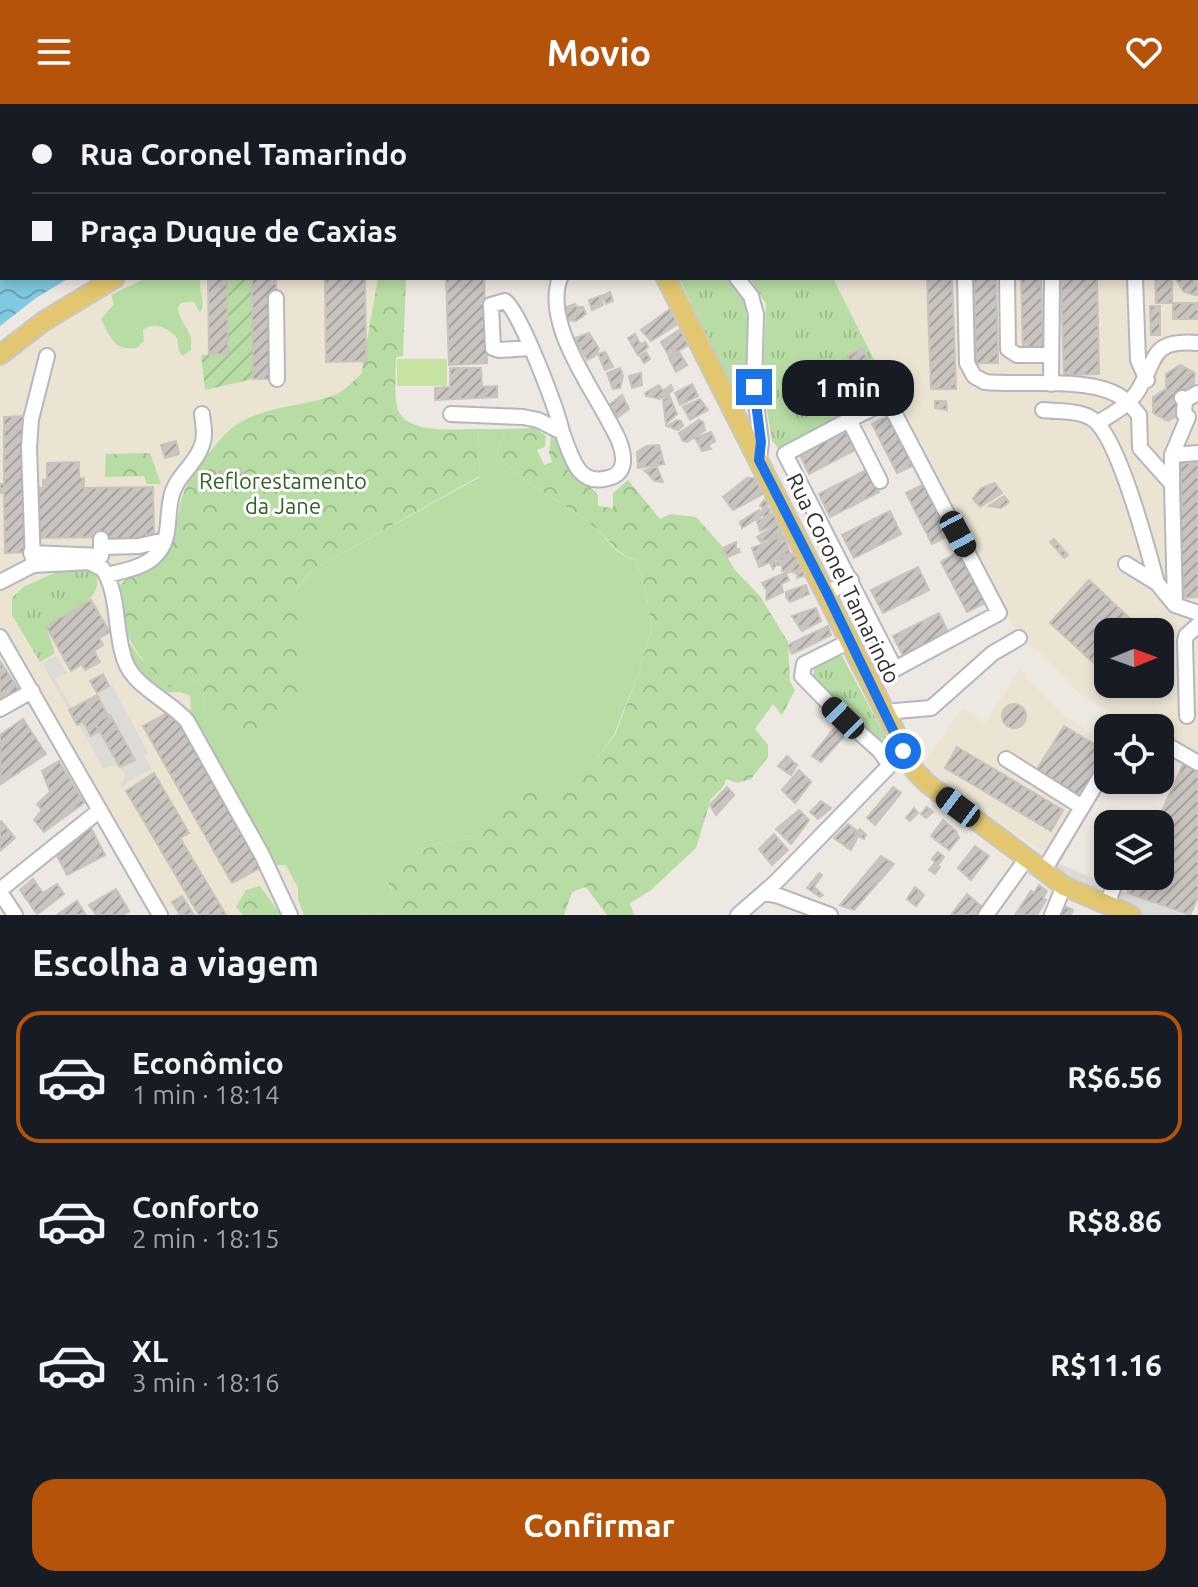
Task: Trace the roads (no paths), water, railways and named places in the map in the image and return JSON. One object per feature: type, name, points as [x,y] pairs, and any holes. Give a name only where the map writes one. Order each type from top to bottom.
[{"type":"main road","points":[[0,355],[44,321],[112,280]]},
{"type":"main road","name":"Rua Coronel Tamarindo","points":[[667,280],[915,771]]},
{"type":"main road","points":[[915,771],[1043,872],[1064,886],[1127,914]]},
{"type":"street","points":[[530,348],[577,469],[583,476],[600,481],[614,477],[620,472],[623,462],[617,438],[563,333],[556,306],[560,280]]},
{"type":"street","points":[[739,280],[751,296],[756,314],[754,387],[761,442],[759,460]]},
{"type":"street","points":[[965,280],[967,363],[974,376],[991,383],[1085,386],[1108,391],[1128,402],[1139,415],[1140,448],[1172,484]]},
{"type":"street","points":[[1007,280],[1008,349],[1017,355],[1051,355]]},
{"type":"street","points":[[1051,384],[1052,280]]},
{"type":"street","points":[[1135,280],[1138,360],[1147,380]]},
{"type":"street","points":[[276,298],[277,379]]},
{"type":"street","points":[[1098,423],[1137,392],[1147,380],[1155,356],[1167,344],[1198,343]]},
{"type":"street","points":[[32,559],[31,419],[47,356]]},
{"type":"street","points":[[1175,605],[1172,455],[1193,421],[1184,414],[1188,397]]},
{"type":"street","points":[[888,401],[999,613],[895,669],[851,580],[785,454],[888,401]]},
{"type":"street","points":[[1043,410],[1077,413],[1098,423],[1114,454],[1144,532],[1157,583]]},
{"type":"street","points":[[0,582],[32,559],[62,552],[69,557],[153,559],[165,540],[175,483],[204,442],[202,414]]},
{"type":"street","points":[[451,414],[523,417],[538,420],[562,432]]},
{"type":"street","points":[[849,420],[880,481]]},
{"type":"street","points":[[1172,455],[1198,453]]},
{"type":"street","points":[[102,557],[165,540]]},
{"type":"street","points":[[102,557],[124,660],[130,672],[187,721],[262,855],[290,915]]},
{"type":"street","points":[[1126,564],[1157,583],[1175,605],[1198,613]]},
{"type":"street","points":[[827,593],[851,580]]},
{"type":"street","points":[[1187,716],[1185,641],[1198,625]]},
{"type":"street","points":[[0,637],[160,915]]},
{"type":"street","points":[[884,712],[931,708],[993,653],[1019,638]]},
{"type":"street","points":[[850,641],[804,664],[801,670],[805,682],[879,750],[890,765]]},
{"type":"street","points":[[0,709],[32,691]]},
{"type":"street","points":[[738,915],[773,890],[890,765],[894,732]]},
{"type":"street","points":[[1174,749],[1198,763]]},
{"type":"street","points":[[1006,759],[1082,807]]},
{"type":"street","points":[[890,765],[915,771]]},
{"type":"street","points":[[1043,872],[1094,787]]},
{"type":"street","points":[[15,915],[0,891],[100,810]]},
{"type":"street","points":[[986,915],[1027,858]]},
{"type":"street","points":[[1052,915],[1064,886]]},
{"type":"street","points":[[773,890],[830,915]]},
{"type":"street","points":[[1107,904],[1112,890]]},
{"type":"water","points":[[0,280],[66,280],[36,298],[0,326]]},
{"type":"park label","name":"Reflorestamento da Jane","points":[[283,492]]}]
